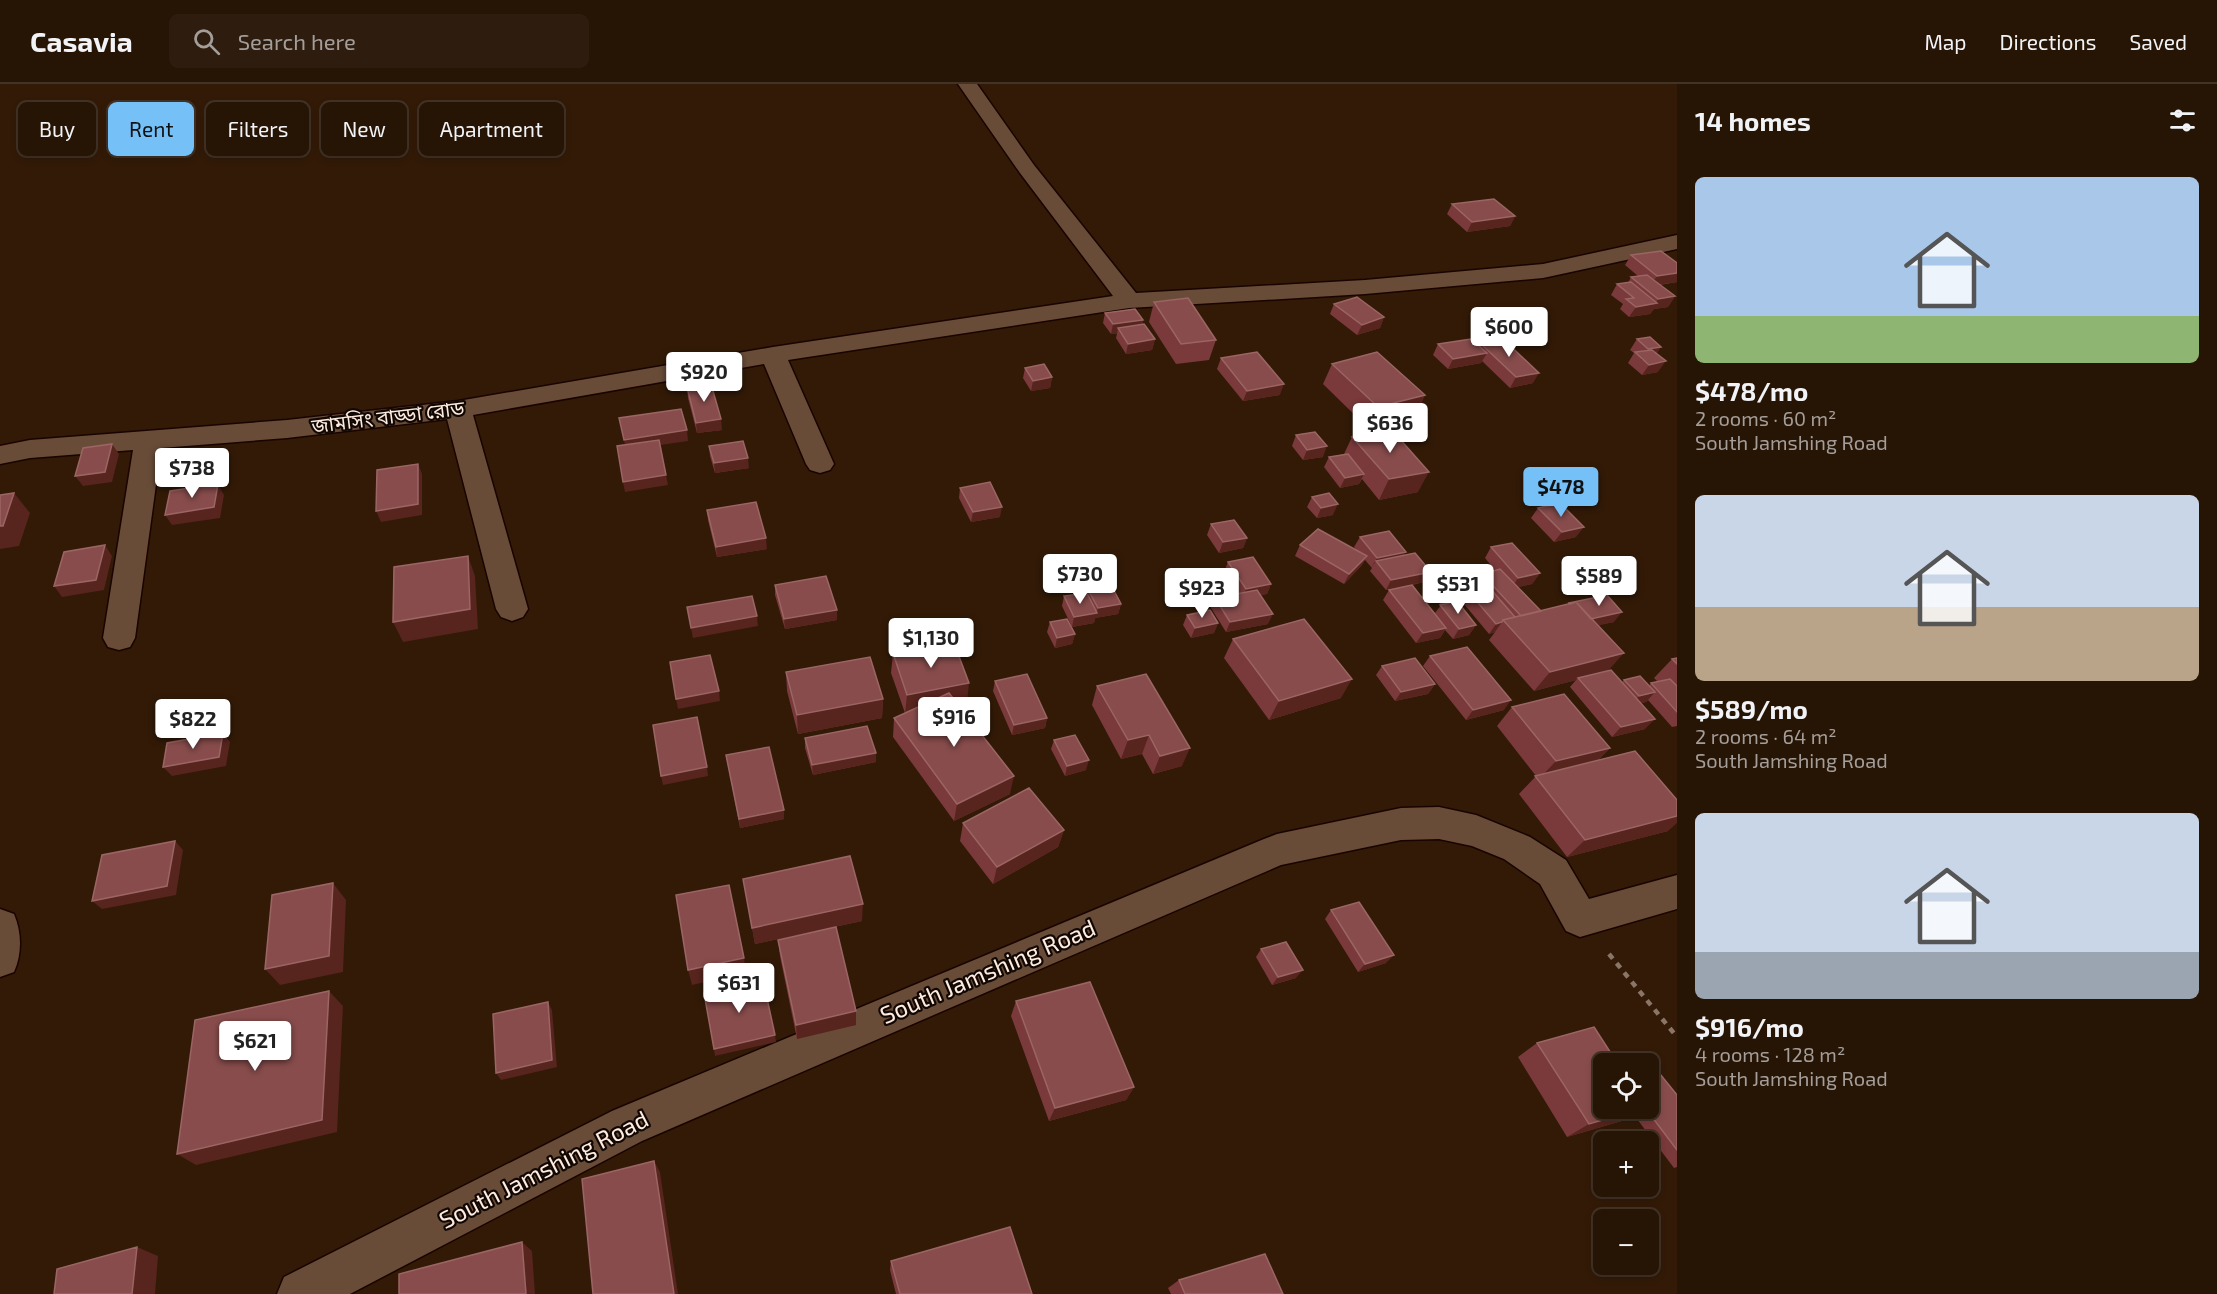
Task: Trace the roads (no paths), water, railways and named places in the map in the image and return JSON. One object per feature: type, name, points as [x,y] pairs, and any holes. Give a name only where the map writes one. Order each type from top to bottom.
[{"type":"street","points":[[967,84],[1028,169],[1129,301]]},
{"type":"street","name":"জামসিং বাড্ডা রোড","points":[[0,455],[30,449],[287,429],[458,409],[773,355],[1129,301],[1365,286],[1542,271],[1677,242]]},
{"type":"street","points":[[773,355],[820,464]]},
{"type":"street","points":[[458,409],[512,609]]},
{"type":"street","points":[[119,638],[148,440]]},
{"type":"street","name":"South Jamshing Road","points":[[301,1294],[627,1126],[1277,850],[1401,824],[1439,824],[1476,831],[1517,848],[1553,872],[1580,919],[1677,892]]},
{"type":"street","points":[[0,927],[2,937],[0,959]]}]
